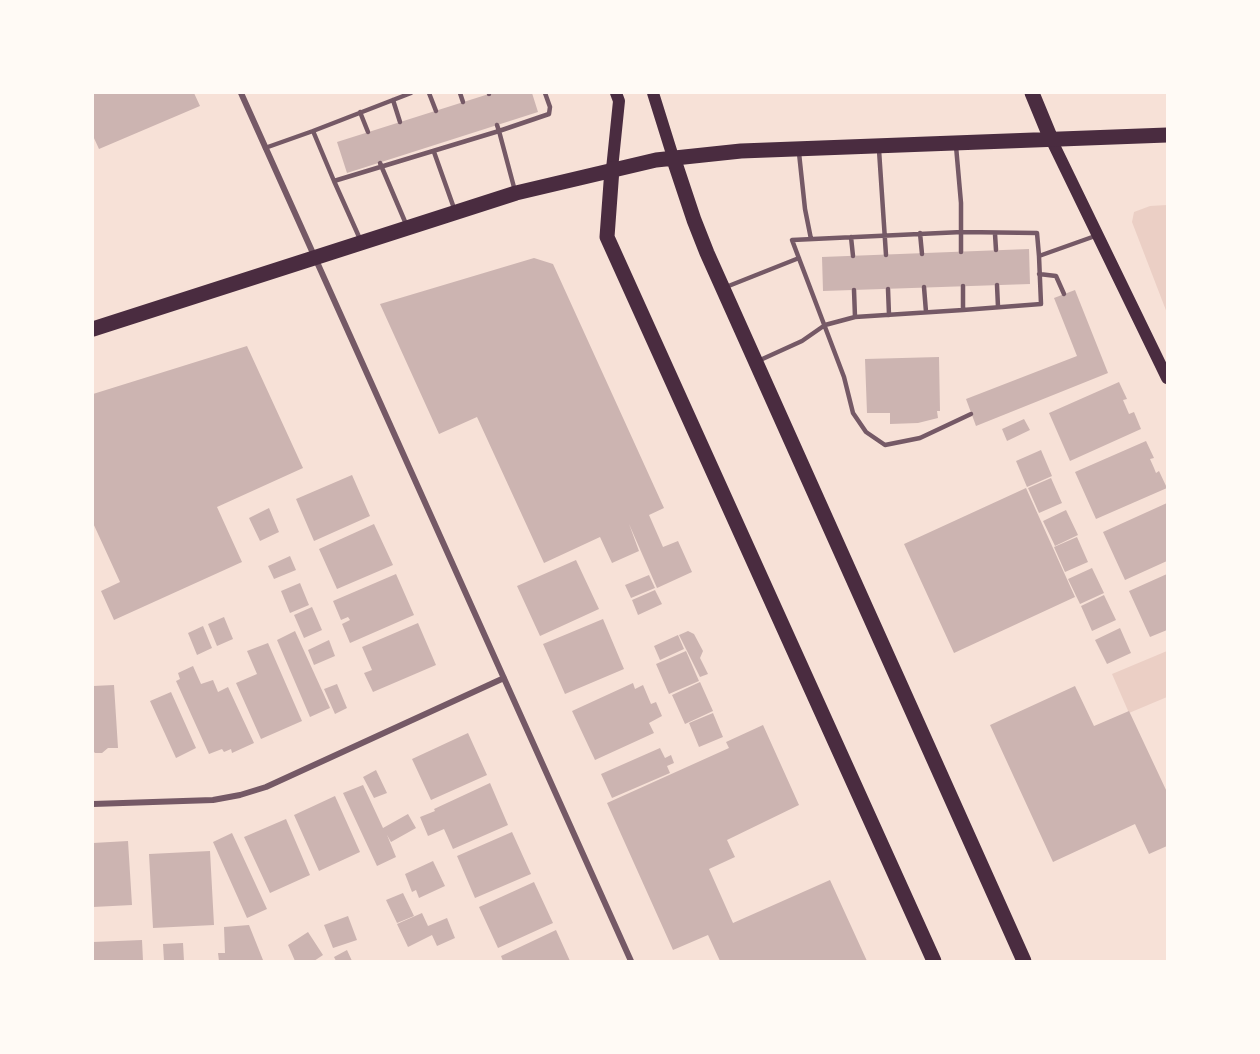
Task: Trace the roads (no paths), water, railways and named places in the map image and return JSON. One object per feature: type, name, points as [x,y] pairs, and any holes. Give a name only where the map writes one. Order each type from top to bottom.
[{"type":"main road","points":[[616,93],[619,101],[607,237],[934,961]]},
{"type":"main road","points":[[653,93],[694,220],[723,288],[1024,961]]},
{"type":"main road","points":[[1032,93],[1051,139],[1167,378]]},
{"type":"main road","points":[[93,328],[516,194],[612,169],[673,157],[741,151],[1167,135]]},
{"type":"street","points":[[241,93],[631,961]]},
{"type":"street","points":[[93,804],[213,800],[257,790],[504,678]]},
{"type":"lane","points":[[265,148],[411,93]]},
{"type":"lane","points":[[429,93],[436,111]]},
{"type":"lane","points":[[460,93],[463,102]]},
{"type":"lane","points":[[334,182],[412,155],[434,152],[476,139],[498,128],[549,114],[550,107],[545,93]]},
{"type":"lane","points":[[393,100],[400,122]]},
{"type":"lane","points":[[360,112],[368,132]]},
{"type":"lane","points":[[498,128],[516,194]]},
{"type":"lane","points":[[313,131],[363,244]]},
{"type":"lane","points":[[473,133],[476,139]]},
{"type":"lane","points":[[446,141],[448,147]]},
{"type":"lane","points":[[956,143],[962,232],[961,252]]},
{"type":"lane","points":[[879,146],[886,255]]},
{"type":"lane","points":[[798,149],[811,239]]},
{"type":"lane","points":[[434,152],[456,213]]},
{"type":"lane","points":[[381,165],[408,229]]},
{"type":"lane","points":[[920,233],[922,254]]},
{"type":"lane","points":[[755,362],[802,341],[825,325],[855,317],[1041,304],[1037,233],[920,233],[792,240],[825,325],[844,377],[853,413],[866,432],[885,445],[920,438],[971,414]]},
{"type":"lane","points":[[995,234],[996,250]]},
{"type":"lane","points":[[1038,256],[1098,235]]},
{"type":"lane","points":[[851,237],[853,256]]},
{"type":"lane","points":[[723,288],[799,258]]},
{"type":"lane","points":[[1040,274],[1056,276],[1064,294]]},
{"type":"lane","points":[[997,285],[998,307]]},
{"type":"lane","points":[[963,286],[963,310]]},
{"type":"lane","points":[[924,287],[926,312]]},
{"type":"lane","points":[[888,289],[889,315]]},
{"type":"lane","points":[[854,290],[855,317]]}]
